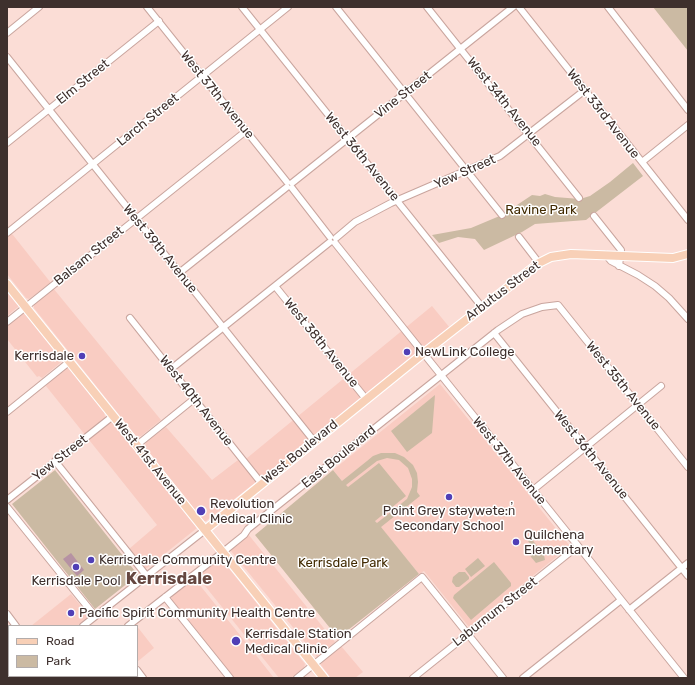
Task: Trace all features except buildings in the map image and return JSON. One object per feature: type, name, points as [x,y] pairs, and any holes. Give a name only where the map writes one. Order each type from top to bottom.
[{"type":"main road","name":"Arbutus Street","points":[[424,353],[539,263],[551,257],[561,254],[673,258],[688,254]]},
{"type":"main road","name":"West 41st Avenue","points":[[7,284],[324,678]]},
{"type":"main road","name":"West Boulevard","points":[[205,530],[424,353]]},
{"type":"street","points":[[7,33],[40,7]]},
{"type":"street","name":"West 37th Avenue","points":[[147,7],[620,600],[686,678]]},
{"type":"street","name":"West 36th Avenue","points":[[242,7],[482,307]]},
{"type":"street","name":"Larch Street","points":[[7,233],[288,7]]},
{"type":"street","points":[[336,7],[502,215]]},
{"type":"street","name":"West 34th Avenue","points":[[427,7],[580,198]]},
{"type":"street","name":"Vine Street","points":[[179,273],[513,7]]},
{"type":"street","name":"West 33rd Avenue","points":[[519,7],[688,220]]},
{"type":"street","points":[[608,7],[688,110]]},
{"type":"street","name":"Elm Street","points":[[7,143],[159,21]]},
{"type":"street","name":"West 39th Avenue","points":[[7,57],[314,441]]},
{"type":"street","name":"Yew Street","points":[[171,369],[355,222],[396,201],[500,156],[585,90]]},
{"type":"street","points":[[642,162],[688,125]]},
{"type":"street","name":"Balsam Street","points":[[7,322],[246,131]]},
{"type":"street","points":[[594,216],[621,250],[619,266]]},
{"type":"street","points":[[519,237],[539,263]]},
{"type":"street","points":[[606,255],[611,262],[638,275],[655,286],[669,298],[688,319]]},
{"type":"street","name":"West 38th Avenue","points":[[275,286],[366,399]]},
{"type":"street","name":"East Boulevard","points":[[129,625],[223,552],[244,535],[248,529],[506,324],[522,314],[558,305]]},
{"type":"street","name":"West 35th Avenue","points":[[558,305],[688,467]]},
{"type":"street","name":"West 40th Avenue","points":[[130,318],[262,484]]},
{"type":"street","name":"West 36th Avenue","points":[[494,334],[688,576]]},
{"type":"street","points":[[7,412],[69,362]]},
{"type":"street","points":[[533,490],[661,386]]},
{"type":"street","points":[[137,445],[194,399]]},
{"type":"street","name":"Yew Street","points":[[7,500],[113,416]]},
{"type":"street","points":[[55,461],[146,575]]},
{"type":"street","points":[[7,507],[95,616]]},
{"type":"street","name":"West Boulevard","points":[[84,625],[205,530]]},
{"type":"street","name":"Laburnum Street","points":[[413,678],[578,546]]},
{"type":"street","points":[[629,610],[688,563]]},
{"type":"street","points":[[297,678],[422,577],[503,678]]},
{"type":"street","points":[[165,597],[230,678]]},
{"type":"street","points":[[523,678],[620,600]]},
{"type":"street","points":[[7,614],[15,625]]},
{"type":"shaded area","points":[[10,233],[51,283],[29,299],[26,298],[7,274],[7,235]]},
{"type":"shaded area","points":[[53,288],[161,420],[141,436],[136,436],[34,308],[34,303]]},
{"type":"shaded area","points":[[7,290],[19,306],[7,316]]},
{"type":"shaded area","points":[[432,306],[450,328],[232,501],[229,500],[227,505],[206,521],[204,521],[145,447],[146,442],[166,427],[212,480],[238,460],[241,463]]},
{"type":"shaded area","points":[[24,313],[62,360],[42,378],[39,376],[37,377],[7,339],[7,326]]},
{"type":"shaded area","points":[[69,368],[104,411],[105,417],[110,423],[114,423],[197,528],[147,568],[145,568],[129,549],[157,525],[46,386],[47,383]]},
{"type":"shaded area","points":[[440,384],[570,546],[469,627],[424,571],[419,574],[333,470]]},
{"type":"shaded area","points":[[248,534],[335,642],[317,657],[231,551],[232,548]]},
{"type":"shaded area","name":"Kerrisdale Pool","points":[[71,553],[84,570],[77,576],[63,559]]},
{"type":"shaded area","points":[[217,560],[223,561],[305,664],[304,668],[291,678],[279,678],[197,576]]},
{"type":"shaded area","points":[[194,578],[274,678],[233,678],[171,600],[172,596]]},
{"type":"shaded area","points":[[71,594],[89,616],[78,625],[32,625]]},
{"type":"shaded area","points":[[138,627],[154,648],[138,661]]},
{"type":"shaded area","points":[[341,646],[363,672],[355,678],[331,678],[321,665],[322,661]]},
{"type":"green space","points":[[653,7],[688,7],[688,51]]},
{"type":"green space","name":"Ravine Park","points":[[633,163],[643,176],[586,220],[535,224],[522,232],[484,250],[475,239],[458,237],[439,243],[432,235],[471,228],[502,215],[532,195],[540,196],[545,194],[555,197],[580,199],[590,196]]},
{"type":"green space","points":[[435,395],[432,433],[407,452],[391,431]]},
{"type":"green space","name":"Kerrisdale Park","points":[[381,453],[395,453],[404,457],[413,465],[417,473],[417,492],[420,496],[381,527],[419,574],[338,638],[255,535],[333,470],[342,481],[373,456]],"holes":[[[387,458],[399,460],[408,468],[412,479],[412,487],[407,499],[377,523],[375,521],[406,496],[379,463],[348,487],[346,485],[377,461]]]},
{"type":"green space","points":[[55,470],[138,575],[95,609],[12,504]]},
{"type":"green space","points":[[531,538],[544,555],[545,560],[536,563],[531,557],[529,552],[533,547],[528,541]]},
{"type":"green space","points":[[478,558],[485,566],[471,577],[465,569]]},
{"type":"green space","points":[[494,562],[511,583],[511,586],[471,620],[453,598],[454,595]]},
{"type":"green space","points":[[459,572],[465,572],[469,579],[459,587],[456,587],[452,582],[453,577]]},
{"type":"place","name":"NewLink College","points":[[407,352]]},
{"type":"place","name":"Kerrisdale","points":[[82,356]]},
{"type":"place","name":"Point Grey stəywəte:n̓ Secondary School","points":[[449,497]]},
{"type":"place","name":"Revolution Medical Clinic","points":[[201,511]]},
{"type":"place","name":"Quilchena Elementary","points":[[516,542]]},
{"type":"place","name":"Kerrisdale Community Centre","points":[[91,560]]},
{"type":"place","name":"Kerrisdale Pool","points":[[76,567]]},
{"type":"place","name":"Pacific Spirit Community Health Centre","points":[[71,613]]},
{"type":"place","name":"Kerrisdale Station Medical Clinic","points":[[236,641]]},
{"type":"district","name":"Kerrisdale","points":[[169,579]]}]
